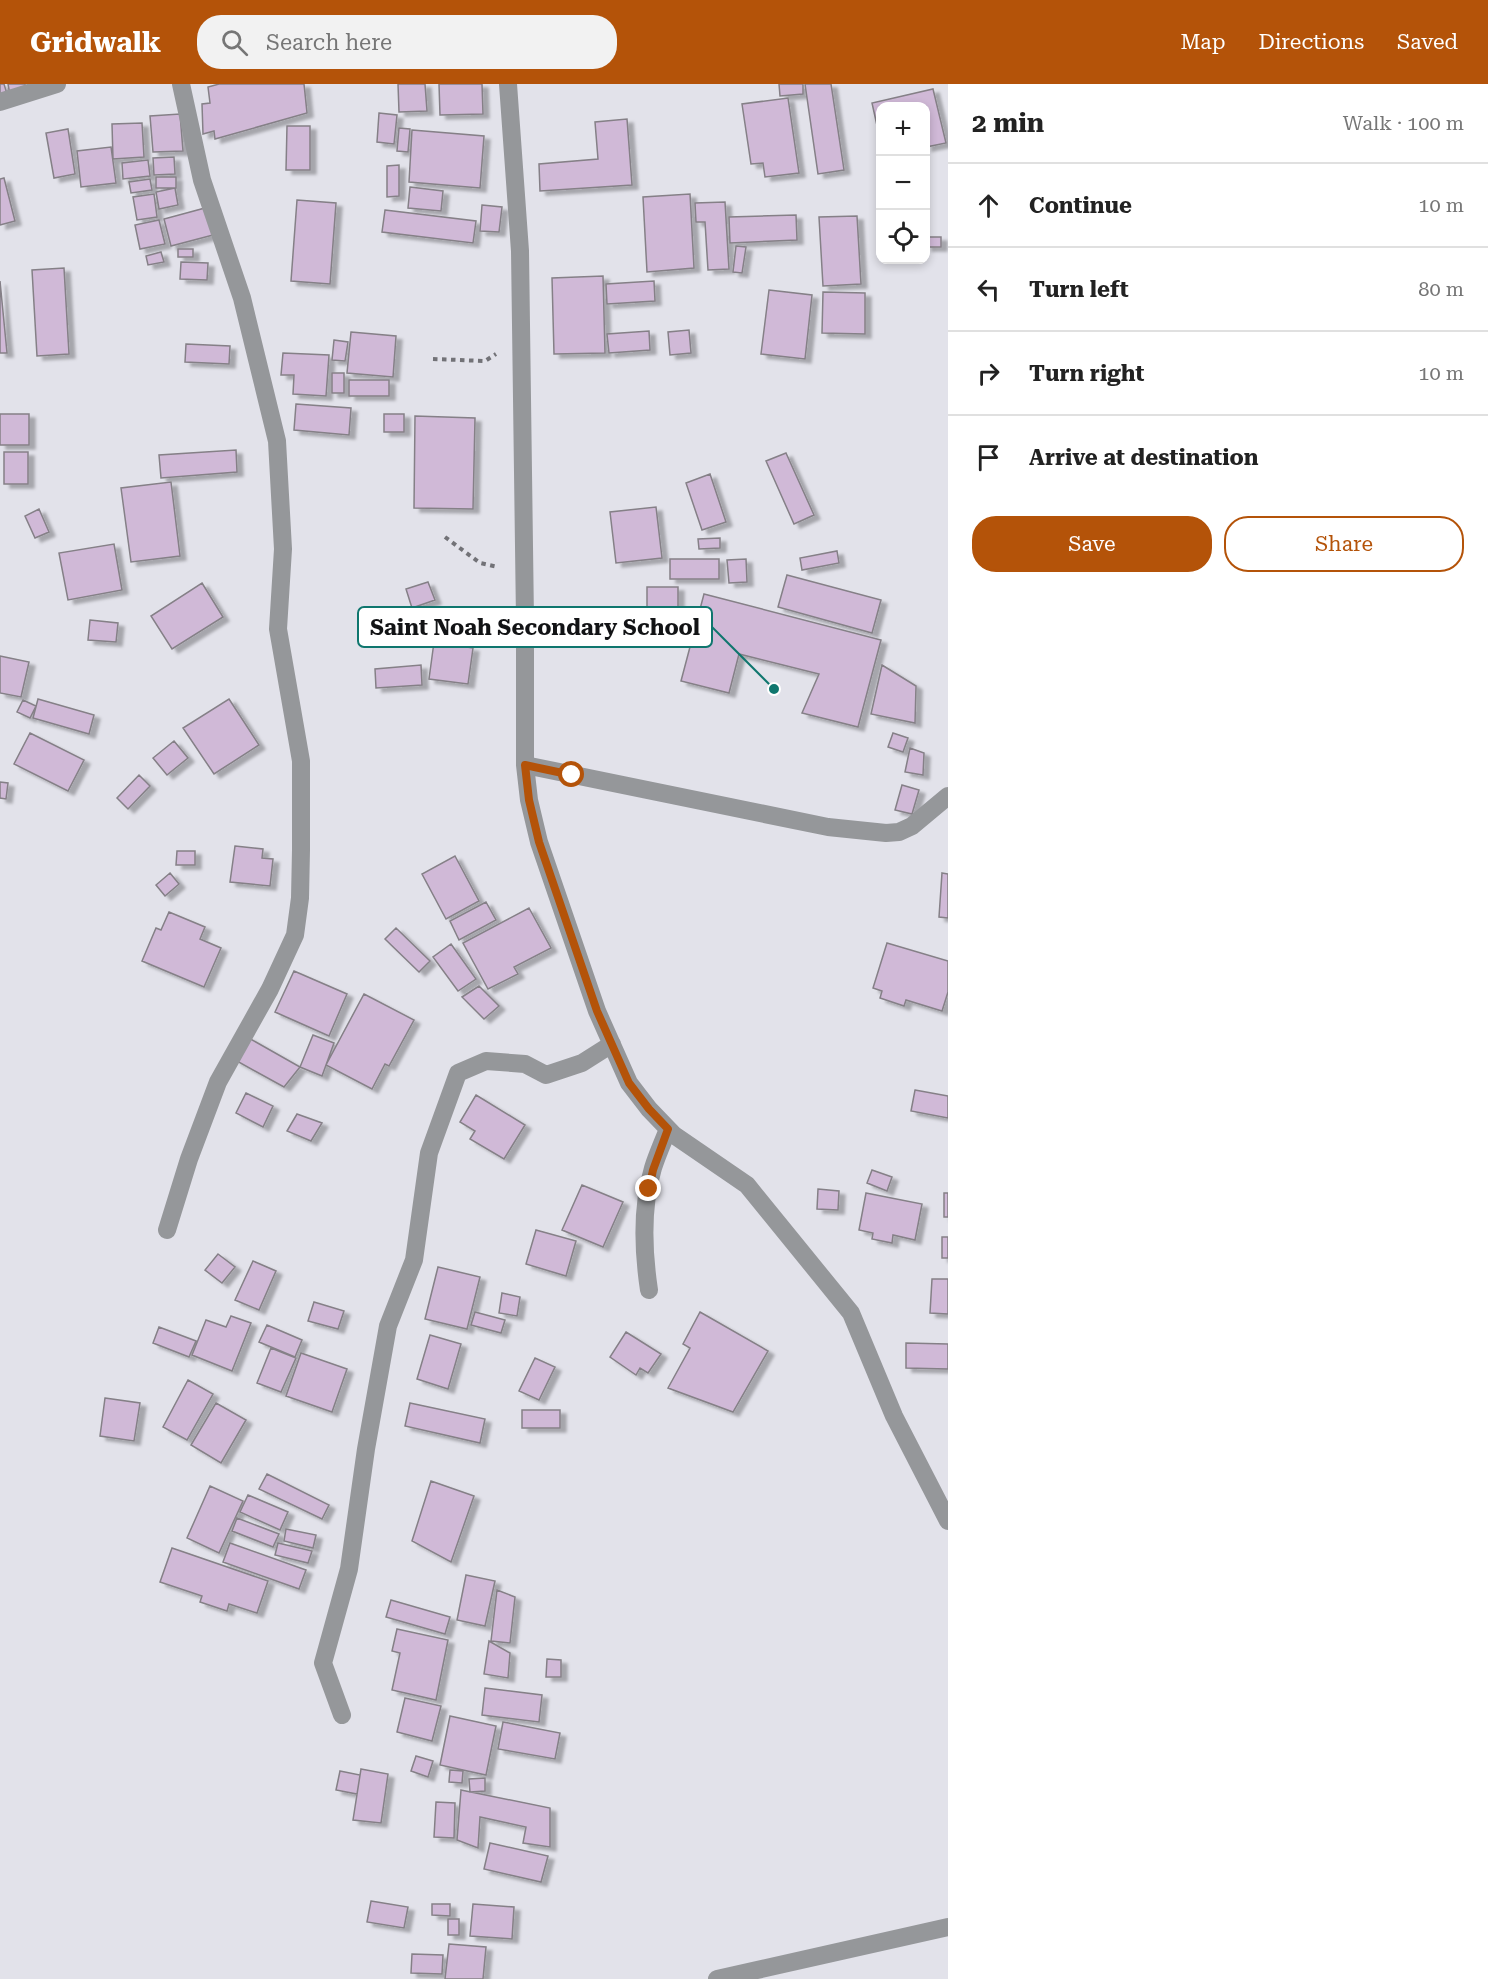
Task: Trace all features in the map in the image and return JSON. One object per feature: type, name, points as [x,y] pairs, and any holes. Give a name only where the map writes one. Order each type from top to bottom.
[{"type":"street","points":[[0,102],[57,84]]},
{"type":"street","points":[[167,1230],[189,1159],[218,1082],[270,989],[295,935],[300,898],[301,850],[301,761],[278,629],[282,549],[277,441],[242,298],[202,180],[181,84]]},
{"type":"street","points":[[508,84],[520,251],[525,765],[529,800],[539,842],[597,1011],[629,1083],[649,1109],[674,1135],[747,1185],[851,1312],[894,1416],[948,1521]]},
{"type":"street","points":[[525,765],[828,827],[885,833],[899,832],[912,826],[948,796]]},
{"type":"street","points":[[342,1714],[323,1663],[349,1569],[366,1449],[388,1326],[414,1260],[429,1153],[458,1073],[486,1061],[525,1064],[546,1075],[582,1063],[612,1044]]},
{"type":"street","points":[[649,1290],[644,1254],[646,1208],[653,1170],[668,1129]]},
{"type":"street","points":[[717,1979],[948,1927]]},
{"type":"path","points":[[433,358],[485,361],[521,336]]},
{"type":"path","points":[[445,537],[480,563],[506,568],[524,561]]},
{"type":"building","points":[[0,84],[4,84],[7,94],[0,96]]},
{"type":"building","points":[[8,84],[25,84],[26,90],[10,95]]},
{"type":"building","points":[[219,84],[304,84],[307,113],[215,139],[214,131],[203,134],[202,104],[210,103],[208,87]]},
{"type":"building","points":[[398,84],[425,84],[427,111],[399,112]]},
{"type":"building","points":[[439,84],[482,84],[483,114],[440,115]]},
{"type":"building","points":[[779,84],[803,84],[803,94],[780,96]]},
{"type":"building","points":[[805,84],[831,84],[844,170],[818,174]]},
{"type":"building","points":[[933,89],[946,143],[930,146],[930,102],[876,102]]},
{"type":"building","points":[[788,98],[799,173],[765,177],[763,163],[751,164],[742,104]]},
{"type":"building","points":[[876,102],[876,121],[872,103]]},
{"type":"building","points":[[379,113],[397,115],[394,144],[377,142]]},
{"type":"building","points":[[180,114],[183,151],[153,152],[150,116]]},
{"type":"building","points":[[627,119],[632,185],[540,191],[539,164],[598,159],[595,122]]},
{"type":"building","points":[[142,123],[144,157],[113,159],[112,124]]},
{"type":"building","points":[[287,126],[310,126],[310,170],[286,170]]},
{"type":"building","points":[[399,128],[410,129],[408,152],[397,151]]},
{"type":"building","points":[[68,129],[75,174],[54,178],[46,133]]},
{"type":"building","points":[[412,130],[484,136],[480,188],[409,182]]},
{"type":"building","points":[[111,147],[116,183],[81,187],[77,151]]},
{"type":"building","points":[[174,157],[175,174],[154,175],[153,158]]},
{"type":"building","points":[[148,160],[150,176],[123,179],[122,163]]},
{"type":"building","points":[[399,165],[399,196],[387,197],[387,166]]},
{"type":"building","points":[[156,177],[176,177],[176,188],[156,188]]},
{"type":"building","points":[[4,178],[15,221],[0,225],[0,179]]},
{"type":"building","points":[[150,179],[152,190],[131,193],[129,182]]},
{"type":"building","points":[[410,187],[443,191],[441,211],[408,208]]},
{"type":"building","points":[[175,188],[178,205],[159,209],[156,192]]},
{"type":"building","points":[[154,194],[157,217],[137,220],[133,197]]},
{"type":"building","points":[[690,194],[694,268],[647,272],[643,197]]},
{"type":"building","points":[[297,200],[336,203],[330,284],[291,281]]},
{"type":"building","points":[[725,202],[729,269],[708,270],[705,222],[696,222],[695,203]]},
{"type":"building","points":[[482,205],[502,207],[499,232],[480,231]]},
{"type":"building","points":[[205,208],[213,235],[171,246],[164,219]]},
{"type":"building","points":[[385,210],[476,221],[473,243],[382,232]]},
{"type":"building","points":[[796,215],[797,240],[730,243],[729,217]]},
{"type":"building","points":[[857,216],[861,284],[823,286],[819,217]]},
{"type":"building","points":[[159,220],[165,244],[140,249],[135,225]]},
{"type":"building","points":[[930,237],[941,237],[941,247],[930,247]]},
{"type":"building","points":[[736,246],[746,247],[742,273],[733,272]]},
{"type":"building","points":[[178,249],[193,249],[193,257],[178,257]]},
{"type":"building","points":[[161,252],[164,262],[148,265],[146,256]]},
{"type":"building","points":[[181,262],[208,263],[207,280],[180,279]]},
{"type":"building","points":[[64,268],[69,354],[37,356],[32,270]]},
{"type":"building","points":[[603,276],[605,353],[554,354],[552,278]]},
{"type":"building","points":[[0,281],[7,353],[0,353]]},
{"type":"building","points":[[654,281],[655,301],[607,304],[606,284]]},
{"type":"building","points":[[769,290],[812,295],[805,359],[761,354]]},
{"type":"building","points":[[823,292],[865,293],[865,334],[822,333]]},
{"type":"building","points":[[689,330],[691,353],[670,355],[668,332]]},
{"type":"building","points":[[649,331],[650,350],[609,353],[607,334]]},
{"type":"building","points":[[351,332],[396,336],[393,377],[347,373]]},
{"type":"building","points":[[334,340],[348,342],[345,361],[332,360]]},
{"type":"building","points":[[186,344],[230,346],[229,364],[185,362]]},
{"type":"building","points":[[283,353],[329,355],[326,396],[293,394],[294,375],[281,375]]},
{"type":"building","points":[[332,373],[344,373],[344,393],[332,393]]},
{"type":"building","points":[[349,380],[389,380],[389,396],[349,396]]},
{"type":"building","points":[[296,404],[351,408],[349,435],[294,430]]},
{"type":"building","points":[[0,414],[29,414],[29,445],[0,445]]},
{"type":"building","points":[[384,414],[404,414],[404,432],[384,432]]},
{"type":"building","points":[[415,416],[475,418],[473,509],[414,508]]},
{"type":"building","points":[[236,450],[237,472],[161,478],[159,455]]},
{"type":"building","points":[[4,452],[28,452],[28,484],[4,484]]},
{"type":"building","points":[[786,453],[814,515],[794,524],[766,461]]},
{"type":"building","points":[[710,474],[726,522],[702,530],[686,483]]},
{"type":"building","points":[[171,482],[180,556],[131,562],[121,488]]},
{"type":"building","points":[[656,507],[662,558],[616,563],[610,512]]},
{"type":"building","points":[[39,509],[49,532],[35,538],[25,516]]},
{"type":"building","points":[[720,538],[720,548],[699,549],[698,539]]},
{"type":"building","points":[[114,544],[122,590],[68,600],[59,553]]},
{"type":"building","points":[[837,551],[839,563],[802,570],[800,558]]},
{"type":"building","points":[[670,559],[719,559],[719,579],[670,579]]},
{"type":"building","points":[[746,559],[747,582],[729,583],[727,560]]},
{"type":"building","points":[[787,575],[881,600],[872,633],[778,607]]},
{"type":"building","points":[[428,582],[435,600],[412,608],[406,589]]},
{"type":"building","points":[[202,583],[223,617],[172,649],[151,616]]},
{"type":"building","points":[[647,587],[678,587],[678,607],[647,607]]},
{"type":"building","points":[[704,594],[881,640],[858,727],[802,713],[819,674],[739,654],[729,693],[681,681]]},
{"type":"building","points":[[90,620],[118,623],[116,642],[88,640]]},
{"type":"building","points":[[434,642],[473,648],[468,684],[429,679]]},
{"type":"building","points":[[0,656],[29,662],[21,697],[0,693]]},
{"type":"building","points":[[421,665],[422,685],[376,688],[375,669]]},
{"type":"building","points":[[882,665],[916,686],[915,723],[871,714]]},
{"type":"building","points":[[38,699],[94,715],[89,734],[33,718]]},
{"type":"building","points":[[229,699],[259,745],[214,774],[183,728]]},
{"type":"building","points":[[23,700],[36,706],[30,718],[17,712]]},
{"type":"building","points":[[30,733],[84,760],[68,791],[14,764]]},
{"type":"building","points":[[893,733],[908,738],[903,752],[888,747]]},
{"type":"building","points":[[174,741],[188,758],[167,775],[153,758]]},
{"type":"building","points":[[910,748],[924,753],[923,775],[905,772]]},
{"type":"building","points":[[139,775],[150,786],[128,809],[117,798]]},
{"type":"building","points":[[0,782],[8,783],[6,799],[0,798]]},
{"type":"building","points":[[902,785],[919,790],[912,814],[895,810]]},
{"type":"building","points":[[235,846],[263,849],[262,858],[273,859],[270,886],[230,882]]},
{"type":"building","points":[[177,851],[195,851],[195,865],[176,865]]},
{"type":"building","points":[[455,856],[479,901],[446,919],[422,874]]},
{"type":"building","points":[[170,873],[179,884],[165,896],[156,885]]},
{"type":"building","points":[[942,873],[948,874],[948,918],[939,917]]},
{"type":"building","points":[[486,902],[496,920],[459,940],[450,921]]},
{"type":"building","points":[[529,908],[551,948],[514,967],[518,974],[488,989],[463,943]]},
{"type":"building","points":[[169,912],[205,927],[200,939],[221,948],[204,987],[142,961],[156,928],[161,930]]},
{"type":"building","points":[[396,928],[430,961],[419,972],[385,939]]},
{"type":"building","points":[[887,943],[948,961],[948,992],[942,1011],[906,1000],[904,1006],[880,998],[882,991],[873,988]]},
{"type":"building","points":[[451,944],[476,979],[458,991],[433,957]]},
{"type":"building","points":[[294,971],[347,994],[329,1036],[275,1012]]},
{"type":"building","points":[[479,986],[499,1006],[484,1019],[462,997]]},
{"type":"building","points":[[364,994],[414,1020],[389,1066],[385,1064],[372,1089],[326,1065]]},
{"type":"building","points":[[313,1035],[334,1043],[322,1076],[300,1067]]},
{"type":"building","points":[[247,1037],[300,1067],[284,1087],[235,1060]]},
{"type":"building","points":[[915,1090],[948,1096],[948,1118],[911,1111]]},
{"type":"building","points":[[246,1093],[273,1106],[263,1127],[236,1113]]},
{"type":"building","points":[[476,1095],[525,1125],[504,1159],[470,1139],[475,1131],[460,1122]]},
{"type":"building","points":[[297,1114],[322,1123],[311,1141],[287,1131]]},
{"type":"building","points":[[872,1170],[892,1177],[887,1191],[867,1183]]},
{"type":"building","points":[[582,1185],[623,1202],[603,1247],[562,1230]]},
{"type":"building","points":[[818,1189],[839,1191],[838,1210],[817,1209]]},
{"type":"building","points":[[866,1193],[922,1204],[915,1240],[893,1235],[892,1243],[872,1239],[873,1233],[859,1230]]},
{"type":"building","points":[[944,1193],[948,1193],[948,1217],[944,1217]]},
{"type":"building","points":[[536,1230],[576,1241],[566,1276],[526,1264]]},
{"type":"building","points":[[942,1237],[948,1237],[948,1258],[942,1258]]},
{"type":"building","points":[[218,1254],[235,1267],[222,1283],[205,1270]]},
{"type":"building","points":[[253,1261],[276,1271],[259,1310],[235,1300]]},
{"type":"building","points":[[438,1267],[480,1277],[467,1329],[425,1319]]},
{"type":"building","points":[[932,1279],[948,1279],[948,1314],[930,1313]]},
{"type":"building","points":[[502,1293],[520,1297],[517,1316],[499,1313]]},
{"type":"building","points":[[314,1302],[344,1311],[338,1329],[308,1321]]},
{"type":"building","points":[[475,1312],[505,1320],[501,1333],[471,1325]]},
{"type":"building","points":[[700,1312],[768,1351],[733,1412],[668,1388],[690,1348],[683,1344]]},
{"type":"building","points":[[231,1316],[251,1323],[232,1371],[192,1355],[206,1320],[226,1327]]},
{"type":"building","points":[[267,1325],[302,1340],[295,1357],[259,1342]]},
{"type":"building","points":[[159,1327],[196,1341],[189,1357],[153,1343]]},
{"type":"building","points":[[626,1332],[661,1354],[648,1373],[640,1368],[636,1375],[610,1357]]},
{"type":"building","points":[[430,1335],[461,1344],[448,1389],[417,1379]]},
{"type":"building","points":[[906,1343],[948,1344],[948,1369],[906,1368]]},
{"type":"building","points":[[271,1348],[296,1358],[281,1392],[257,1383]]},
{"type":"building","points":[[301,1353],[347,1369],[332,1412],[286,1396]]},
{"type":"building","points":[[535,1358],[555,1367],[539,1400],[519,1391]]},
{"type":"building","points":[[188,1380],[213,1394],[187,1440],[163,1427]]},
{"type":"building","points":[[105,1398],[140,1403],[134,1441],[100,1436]]},
{"type":"building","points":[[216,1403],[246,1420],[221,1463],[191,1445]]},
{"type":"building","points":[[410,1403],[485,1419],[480,1443],[405,1426]]},
{"type":"building","points":[[522,1410],[560,1410],[560,1428],[522,1428]]},
{"type":"building","points":[[267,1474],[329,1505],[322,1519],[259,1489]]},
{"type":"building","points":[[431,1481],[474,1496],[451,1562],[412,1541]]},
{"type":"building","points":[[210,1486],[243,1501],[219,1553],[187,1538]]},
{"type":"building","points":[[248,1495],[288,1512],[280,1530],[240,1512]]},
{"type":"building","points":[[237,1518],[279,1534],[273,1547],[232,1531]]},
{"type":"building","points":[[286,1529],[316,1535],[313,1548],[284,1541]]},
{"type":"building","points":[[230,1543],[306,1570],[299,1589],[223,1562]]},
{"type":"building","points":[[278,1543],[312,1551],[308,1563],[275,1555]]},
{"type":"building","points":[[172,1548],[268,1581],[257,1613],[229,1604],[227,1611],[200,1602],[202,1596],[160,1582]]},
{"type":"building","points":[[466,1575],[495,1581],[485,1626],[457,1620]]},
{"type":"building","points":[[497,1590],[515,1597],[510,1643],[491,1641]]},
{"type":"building","points":[[391,1600],[450,1617],[445,1634],[386,1617]]},
{"type":"building","points":[[397,1629],[448,1640],[436,1700],[392,1690],[400,1653],[392,1651]]},
{"type":"building","points":[[489,1641],[510,1653],[508,1678],[484,1674]]},
{"type":"building","points":[[547,1659],[561,1660],[561,1677],[546,1677]]},
{"type":"building","points":[[485,1688],[542,1695],[539,1722],[482,1715]]},
{"type":"building","points":[[405,1698],[441,1706],[432,1741],[397,1732]]},
{"type":"building","points":[[450,1716],[496,1726],[486,1775],[440,1765]]},
{"type":"building","points":[[503,1722],[560,1733],[555,1759],[498,1749]]},
{"type":"building","points":[[416,1756],[433,1761],[428,1777],[411,1771]]},
{"type":"building","points":[[361,1769],[388,1774],[381,1823],[353,1820]]},
{"type":"building","points":[[450,1770],[463,1771],[462,1783],[449,1782]]},
{"type":"building","points":[[340,1771],[360,1775],[357,1794],[336,1790]]},
{"type":"building","points":[[485,1778],[485,1791],[470,1792],[469,1779]]},
{"type":"building","points":[[461,1790],[550,1808],[550,1847],[523,1843],[526,1827],[480,1817],[478,1848],[457,1840]]},
{"type":"building","points":[[436,1802],[455,1803],[454,1838],[434,1837]]},
{"type":"building","points":[[490,1843],[548,1856],[541,1882],[484,1869]]},
{"type":"building","points":[[371,1901],[408,1907],[404,1928],[367,1922]]},
{"type":"building","points":[[432,1904],[450,1904],[450,1916],[432,1915]]},
{"type":"building","points":[[473,1904],[514,1907],[512,1939],[470,1936]]},
{"type":"building","points":[[448,1919],[459,1919],[459,1935],[448,1935]]},
{"type":"building","points":[[449,1944],[486,1947],[483,1979],[445,1979]]},
{"type":"building","points":[[412,1954],[443,1955],[442,1974],[411,1973]]},
{"type":"place","name":"Saint Noah Secondary School","points":[[774,689]]},
{"type":"route","points":[[572,775],[525,765],[529,800],[539,842],[597,1011],[629,1083],[668,1129],[653,1170],[649,1189]]}]
